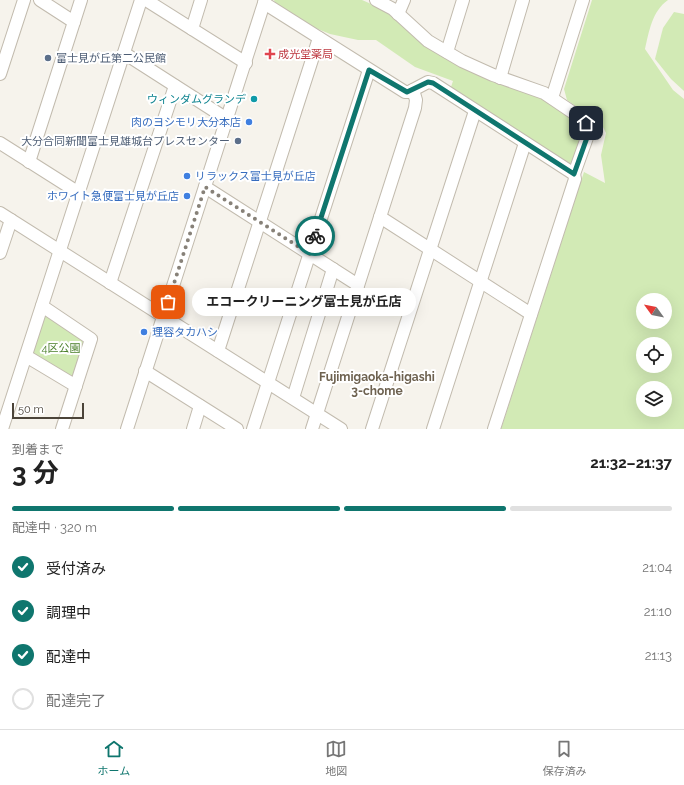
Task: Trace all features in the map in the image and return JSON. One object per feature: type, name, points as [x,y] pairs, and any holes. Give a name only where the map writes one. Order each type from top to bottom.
[{"type":"street","points":[[0,74],[24,0]]},
{"type":"street","points":[[40,0],[74,22]]},
{"type":"street","points":[[29,162],[81,0]]},
{"type":"street","points":[[2,429],[141,0]]},
{"type":"street","points":[[146,0],[246,63]]},
{"type":"street","points":[[192,29],[201,0]]},
{"type":"street","points":[[376,0],[386,5],[420,34],[447,52],[480,70],[500,78],[541,90],[584,120],[588,128],[589,132],[574,174],[575,179],[494,429]]},
{"type":"street","points":[[398,14],[404,0]]},
{"type":"street","points":[[447,52],[463,0]]},
{"type":"street","points":[[500,78],[523,0]]},
{"type":"street","points":[[552,98],[583,0]]},
{"type":"street","points":[[127,429],[246,63],[264,2],[404,92],[413,90],[428,82],[433,83],[574,174]]},
{"type":"street","points":[[218,351],[319,38]]},
{"type":"street","points":[[124,53],[227,119]]},
{"type":"street","points":[[252,429],[369,70]]},
{"type":"street","points":[[110,283],[175,86]]},
{"type":"street","points":[[312,429],[415,108],[416,100],[413,90]]},
{"type":"street","points":[[372,429],[475,111]]},
{"type":"street","points":[[0,143],[79,193]]},
{"type":"street","points":[[433,429],[525,143]]},
{"type":"street","points":[[205,187],[358,285]]},
{"type":"street","points":[[0,213],[341,429]]},
{"type":"street","points":[[380,217],[531,314]]},
{"type":"street","points":[[0,253],[10,220]]},
{"type":"street","points":[[293,398],[333,269]]},
{"type":"street","points":[[42,306],[91,338],[62,429]]},
{"type":"street","points":[[26,356],[76,386]]},
{"type":"street","points":[[145,371],[237,429]]},
{"type":"street","points":[[193,429],[200,406]]},
{"type":"green space","points":[[274,0],[362,0],[385,10],[456,64],[493,82],[539,96],[581,123],[583,132],[573,162],[568,164],[451,87],[453,81],[415,67],[376,40],[358,40],[330,34],[313,27],[275,3]]},
{"type":"green space","points":[[592,0],[668,0],[658,10],[652,22],[645,49],[673,90],[684,99],[684,429],[501,429],[584,172],[605,183],[601,155],[606,133],[602,125],[567,100],[564,89]]},
{"type":"green space","points":[[674,12],[684,14],[684,91],[671,79],[655,59],[663,28]]},
{"type":"green space","name":"4区公園","points":[[49,315],[87,339],[73,378],[36,356],[32,351],[44,316]]},
{"type":"way so far","points":[[168,302],[205,187],[310,254],[315,236]]},
{"type":"place","name":"成光堂薬局","points":[[270,54]]},
{"type":"place","name":"富士見が丘第二公民館","points":[[48,58]]},
{"type":"place","name":"ウィンダムグランデ","points":[[254,99]]},
{"type":"place","name":"肉のヨシモリ大分本店","points":[[249,122]]},
{"type":"place","name":"大分合同新聞富士見雄城台プレスセンター","points":[[238,141]]},
{"type":"place","name":"リラックス富士見が丘店","points":[[187,176]]},
{"type":"place","name":"ホワイト急便富士見が丘店","points":[[187,196]]},
{"type":"place","name":"エコークリーニング富士見が丘店","points":[[168,302]]},
{"type":"place","name":"理容タカハシ","points":[[144,332]]},
{"type":"district","name":"Fujimigaoka-higashi 3-chome","points":[[377,384]]},
{"type":"route","points":[[315,236],[369,70],[404,92],[408,92],[428,82],[433,83],[574,174],[589,132],[586,123]]}]
